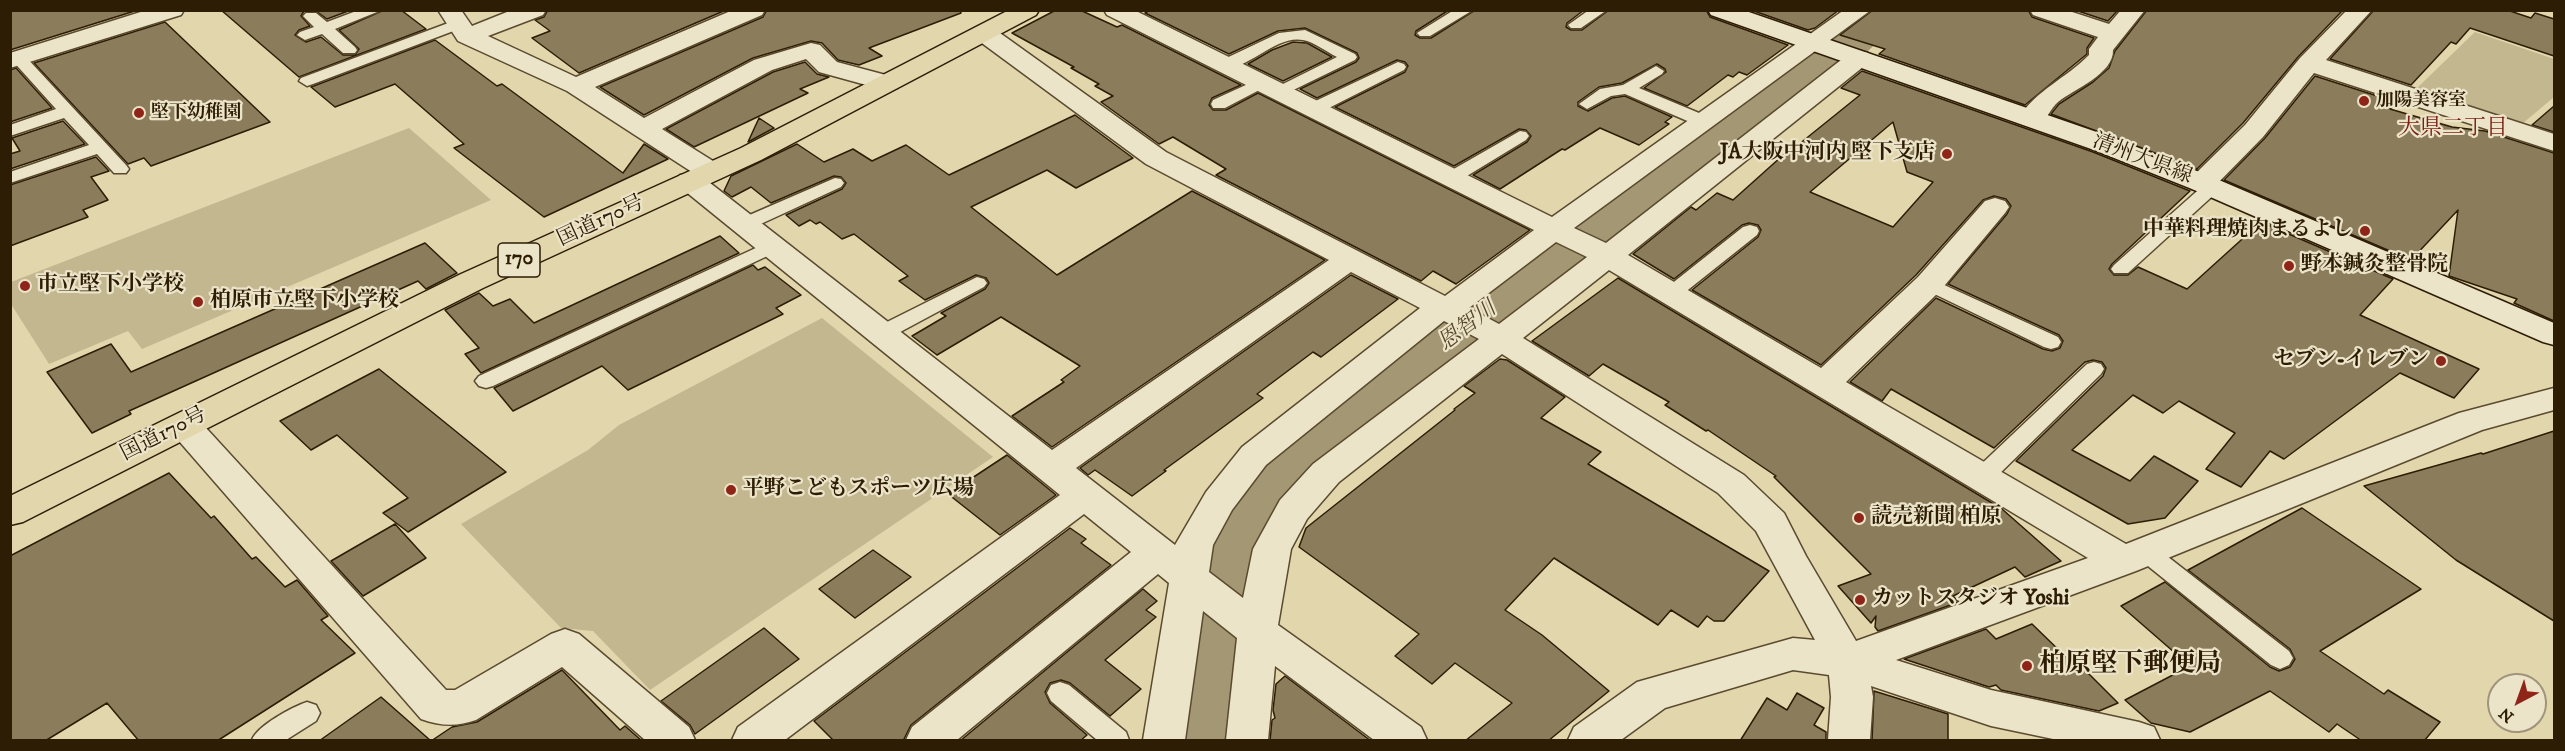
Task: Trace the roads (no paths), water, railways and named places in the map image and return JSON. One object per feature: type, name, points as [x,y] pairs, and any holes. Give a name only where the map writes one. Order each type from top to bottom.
[{"type":"highway","name":"国道170号","points":[[10,512],[471,281],[751,154],[1028,10]]},
{"type":"street","points":[[458,24],[535,10]]},
{"type":"street","points":[[576,86],[754,10]]},
{"type":"street","points":[[1115,10],[1604,253],[1982,477],[2134,556]]},
{"type":"street","name":"清州大県線","points":[[1719,10],[1751,15],[1818,45],[2104,144],[2207,185],[2554,335]]},
{"type":"street","points":[[1164,741],[1197,583],[1194,545],[1219,501],[1254,456],[1448,310],[1705,122],[1818,45],[1860,10]]},
{"type":"street","points":[[2041,10],[2114,34]]},
{"type":"street","points":[[2031,118],[2049,97],[2080,78],[2101,57],[2101,49],[2134,10]]},
{"type":"street","points":[[2207,185],[2309,63],[2361,10]]},
{"type":"street","points":[[15,60],[165,12]]},
{"type":"street","points":[[458,24],[576,86],[643,129],[700,176],[745,224],[1252,627],[1406,741]]},
{"type":"street","points":[[984,33],[1156,158],[1496,336],[1731,484],[1771,523],[1790,562],[1847,661],[1852,697],[1849,741]]},
{"type":"street","points":[[643,129],[763,65],[811,50],[828,67],[888,83]]},
{"type":"street","points":[[1247,741],[1252,627],[1260,609],[1272,549],[1293,510],[1326,473],[1496,336],[1857,57]]},
{"type":"street","points":[[2309,63],[2554,143]]},
{"type":"street","points":[[1824,384],[1929,284],[1995,207]]},
{"type":"street","points":[[1051,468],[1350,259]]},
{"type":"street","points":[[1847,661],[2134,556],[2471,421],[2554,399]]},
{"type":"street","points":[[184,425],[436,707],[461,708],[565,645],[674,741]]},
{"type":"street","points":[[753,741],[1085,495]]},
{"type":"street","points":[[927,741],[1158,552]]},
{"type":"street","points":[[1589,741],[1652,694],[1793,654],[1847,661],[1991,708],[2139,741]]},
{"type":"lane","points":[[305,35],[375,10]]},
{"type":"lane","points":[[1425,33],[1466,10]]},
{"type":"lane","points":[[1576,25],[1600,10]]},
{"type":"lane","points":[[311,16],[349,50]]},
{"type":"lane","points":[[307,81],[458,24]]},
{"type":"lane","points":[[1219,104],[1270,88],[1349,57],[1305,35],[1284,36],[1224,65]]},
{"type":"lane","points":[[15,60],[68,111],[120,169]]},
{"type":"lane","points":[[1313,109],[1398,67]]},
{"type":"lane","points":[[1587,104],[1606,92],[1627,89],[1656,71]]},
{"type":"lane","points":[[1627,89],[1705,122]]},
{"type":"lane","points":[[10,131],[68,111]]},
{"type":"lane","points":[[1451,178],[1520,136]]},
{"type":"lane","points":[[10,178],[100,147]]},
{"type":"lane","points":[[745,224],[836,183]]},
{"type":"lane","points":[[2121,269],[2207,185]]},
{"type":"lane","points":[[1672,293],[1750,231]]},
{"type":"lane","points":[[486,381],[773,246]]},
{"type":"lane","points":[[882,333],[977,283]]},
{"type":"lane","points":[[1929,284],[2051,342]]},
{"type":"lane","points":[[1982,477],[2094,369]]},
{"type":"lane","points":[[2134,556],[2280,658]]},
{"type":"lane","points":[[1060,693],[1116,741]]},
{"type":"lane","points":[[265,741],[307,713]]},
{"type":"waterway","name":"恩智川","points":[[1205,740],[1229,554],[1271,482],[1453,337],[1851,39],[1883,10]]},
{"type":"place","name":"加陽美容室","points":[[2364,101]]},
{"type":"place","name":"堅下幼稚園","points":[[139,113]]},
{"type":"place","name":"JA大阪中河内 堅下支店","points":[[1947,154]]},
{"type":"place","name":"中華料理焼肉まるよし","points":[[2365,231]]},
{"type":"place","name":"野本鍼灸整骨院","points":[[2289,266]]},
{"type":"place","name":"市立堅下小学校","points":[[25,286]]},
{"type":"place","name":"柏原市立堅下小学校","points":[[198,302]]},
{"type":"place","name":"セブン-イレブン","points":[[2441,361]]},
{"type":"place","name":"平野こどもスポーツ広場","points":[[731,490]]},
{"type":"place","name":"読売新聞 柏原","points":[[1859,518]]},
{"type":"place","name":"カットスタジオ Yoshi","points":[[1860,600]]},
{"type":"place","name":"柏原堅下郵便局","points":[[2027,666]]},
{"type":"district","name":"大県二丁目","points":[[2453,129]]}]
